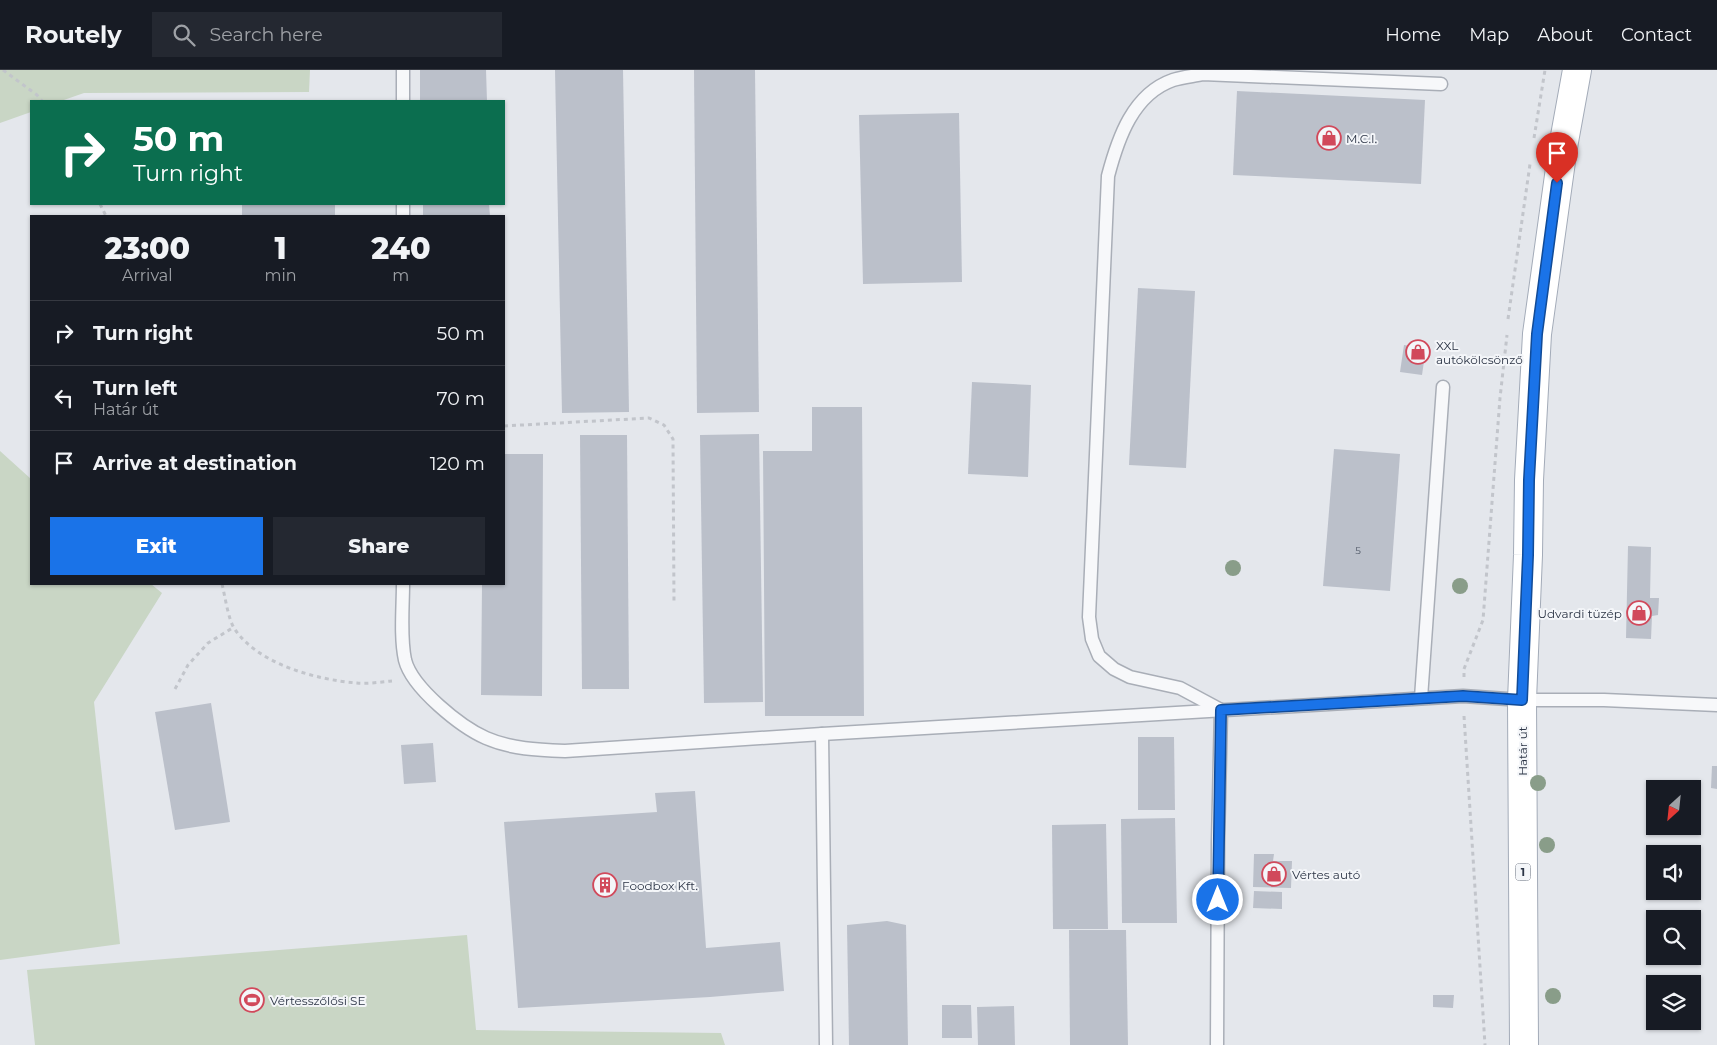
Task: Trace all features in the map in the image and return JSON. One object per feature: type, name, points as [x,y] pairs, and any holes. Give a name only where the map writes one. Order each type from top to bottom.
[{"type":"main road","name":"Határ út","points":[[1524,1045],[1522,700],[1529,480],[1537,334],[1563,146],[1577,70]]},
{"type":"lane","points":[[403,70],[403,100]]},
{"type":"lane","points":[[1221,710],[1180,688],[1130,677],[1114,669],[1099,656],[1092,639],[1089,617],[1108,176],[1116,148],[1128,120],[1147,95],[1172,80],[1203,74],[1441,84]]},
{"type":"lane","points":[[1421,698],[1443,387]]},
{"type":"lane","points":[[403,585],[405,661],[414,679],[432,700],[486,738],[527,749],[565,751],[1463,696],[1522,700],[1604,700],[1717,705]]},
{"type":"lane","points":[[1218,1045],[1218,852],[1221,710]]},
{"type":"lane","points":[[822,734],[826,1045]]},
{"type":"path","points":[[3,70],[41,100]]},
{"type":"path","points":[[505,426],[650,418],[664,425],[674,439],[674,604]]},
{"type":"path","points":[[222,585],[234,627],[252,648],[282,665],[321,678],[359,684],[414,679]]},
{"type":"path","points":[[175,689],[188,666],[208,643],[234,627]]},
{"type":"path","points":[[1463,696],[1484,1045]]},
{"type":"green space","points":[[0,70],[310,70],[309,92],[84,93],[64,100],[30,100],[30,112],[0,123]]},
{"type":"green space","points":[[0,451],[30,478],[30,585],[152,585],[162,593],[94,702],[120,944],[0,960]]},
{"type":"green space","name":"Vértesszőlősi SE","points":[[467,935],[476,1030],[721,1033],[725,1045],[35,1045],[27,970]]},
{"type":"building","points":[[420,70],[486,70],[487,100],[420,100]]},
{"type":"building","points":[[555,70],[623,70],[629,412],[562,413]]},
{"type":"building","points":[[694,70],[755,70],[759,412],[697,413]]},
{"type":"building","name":"M.C.I.","points":[[1237,91],[1425,100],[1421,184],[1233,175]]},
{"type":"building","points":[[959,113],[962,282],[863,284],[859,115]]},
{"type":"building","points":[[242,205],[335,205],[335,215],[242,215]]},
{"type":"building","points":[[423,205],[489,205],[490,215],[423,215]]},
{"type":"building","points":[[1138,288],[1195,291],[1186,468],[1129,465]]},
{"type":"building","points":[[1404,345],[1426,348],[1422,375],[1400,372]]},
{"type":"building","points":[[972,382],[1031,385],[1028,477],[968,474]]},
{"type":"building","points":[[812,407],[862,407],[864,716],[765,716],[763,451],[812,451]]},
{"type":"building","points":[[759,434],[763,702],[704,703],[700,435]]},
{"type":"building","points":[[580,435],[627,435],[629,689],[582,689]]},
{"type":"building","points":[[1334,449],[1400,454],[1390,591],[1323,586]]},
{"type":"building","points":[[505,454],[543,454],[542,696],[481,695],[482,585],[505,585]]},
{"type":"building","points":[[1628,546],[1651,547],[1650,598],[1659,598],[1658,615],[1652,616],[1651,639],[1626,638]]},
{"type":"building","points":[[211,703],[230,822],[175,830],[155,712]]},
{"type":"building","points":[[1138,737],[1174,737],[1175,810],[1138,810]]},
{"type":"building","points":[[433,743],[436,782],[404,784],[401,745]]},
{"type":"building","points":[[1712,766],[1717,766],[1717,789],[1711,788]]},
{"type":"building","name":"Foodbox Kft.","points":[[695,791],[706,948],[780,942],[784,991],[518,1008],[504,822],[657,812],[655,793]]},
{"type":"building","points":[[1175,818],[1177,923],[1122,923],[1121,819]]},
{"type":"building","points":[[1106,824],[1108,929],[1053,929],[1052,825]]},
{"type":"building","points":[[1254,854],[1274,854],[1273,861],[1292,861],[1291,888],[1253,887]]},
{"type":"building","points":[[1254,891],[1282,892],[1282,909],[1253,908]]},
{"type":"building","points":[[887,921],[906,925],[908,1045],[849,1045],[847,925]]},
{"type":"building","points":[[1069,930],[1126,930],[1128,1045],[1070,1045]]},
{"type":"building","points":[[1433,995],[1454,995],[1453,1008],[1433,1007]]},
{"type":"building","points":[[942,1005],[971,1005],[972,1038],[942,1038]]},
{"type":"building","points":[[1014,1006],[1015,1045],[978,1045],[977,1007]]},
{"type":"place","name":"M.C.I.","points":[[1329,138]]},
{"type":"place","name":"XXL autókölcsönző","points":[[1418,352]]},
{"type":"place","name":"Udvardi tüzép","points":[[1639,613]]},
{"type":"place","name":"Vértes autó","points":[[1274,874]]},
{"type":"place","name":"Foodbox Kft.","points":[[605,885]]},
{"type":"place","name":"Vértesszőlősi SE","points":[[252,1000]]},
{"type":"route","points":[[1218,900],[1221,710],[1463,696],[1522,700],[1529,480],[1537,334],[1557,183]]}]
